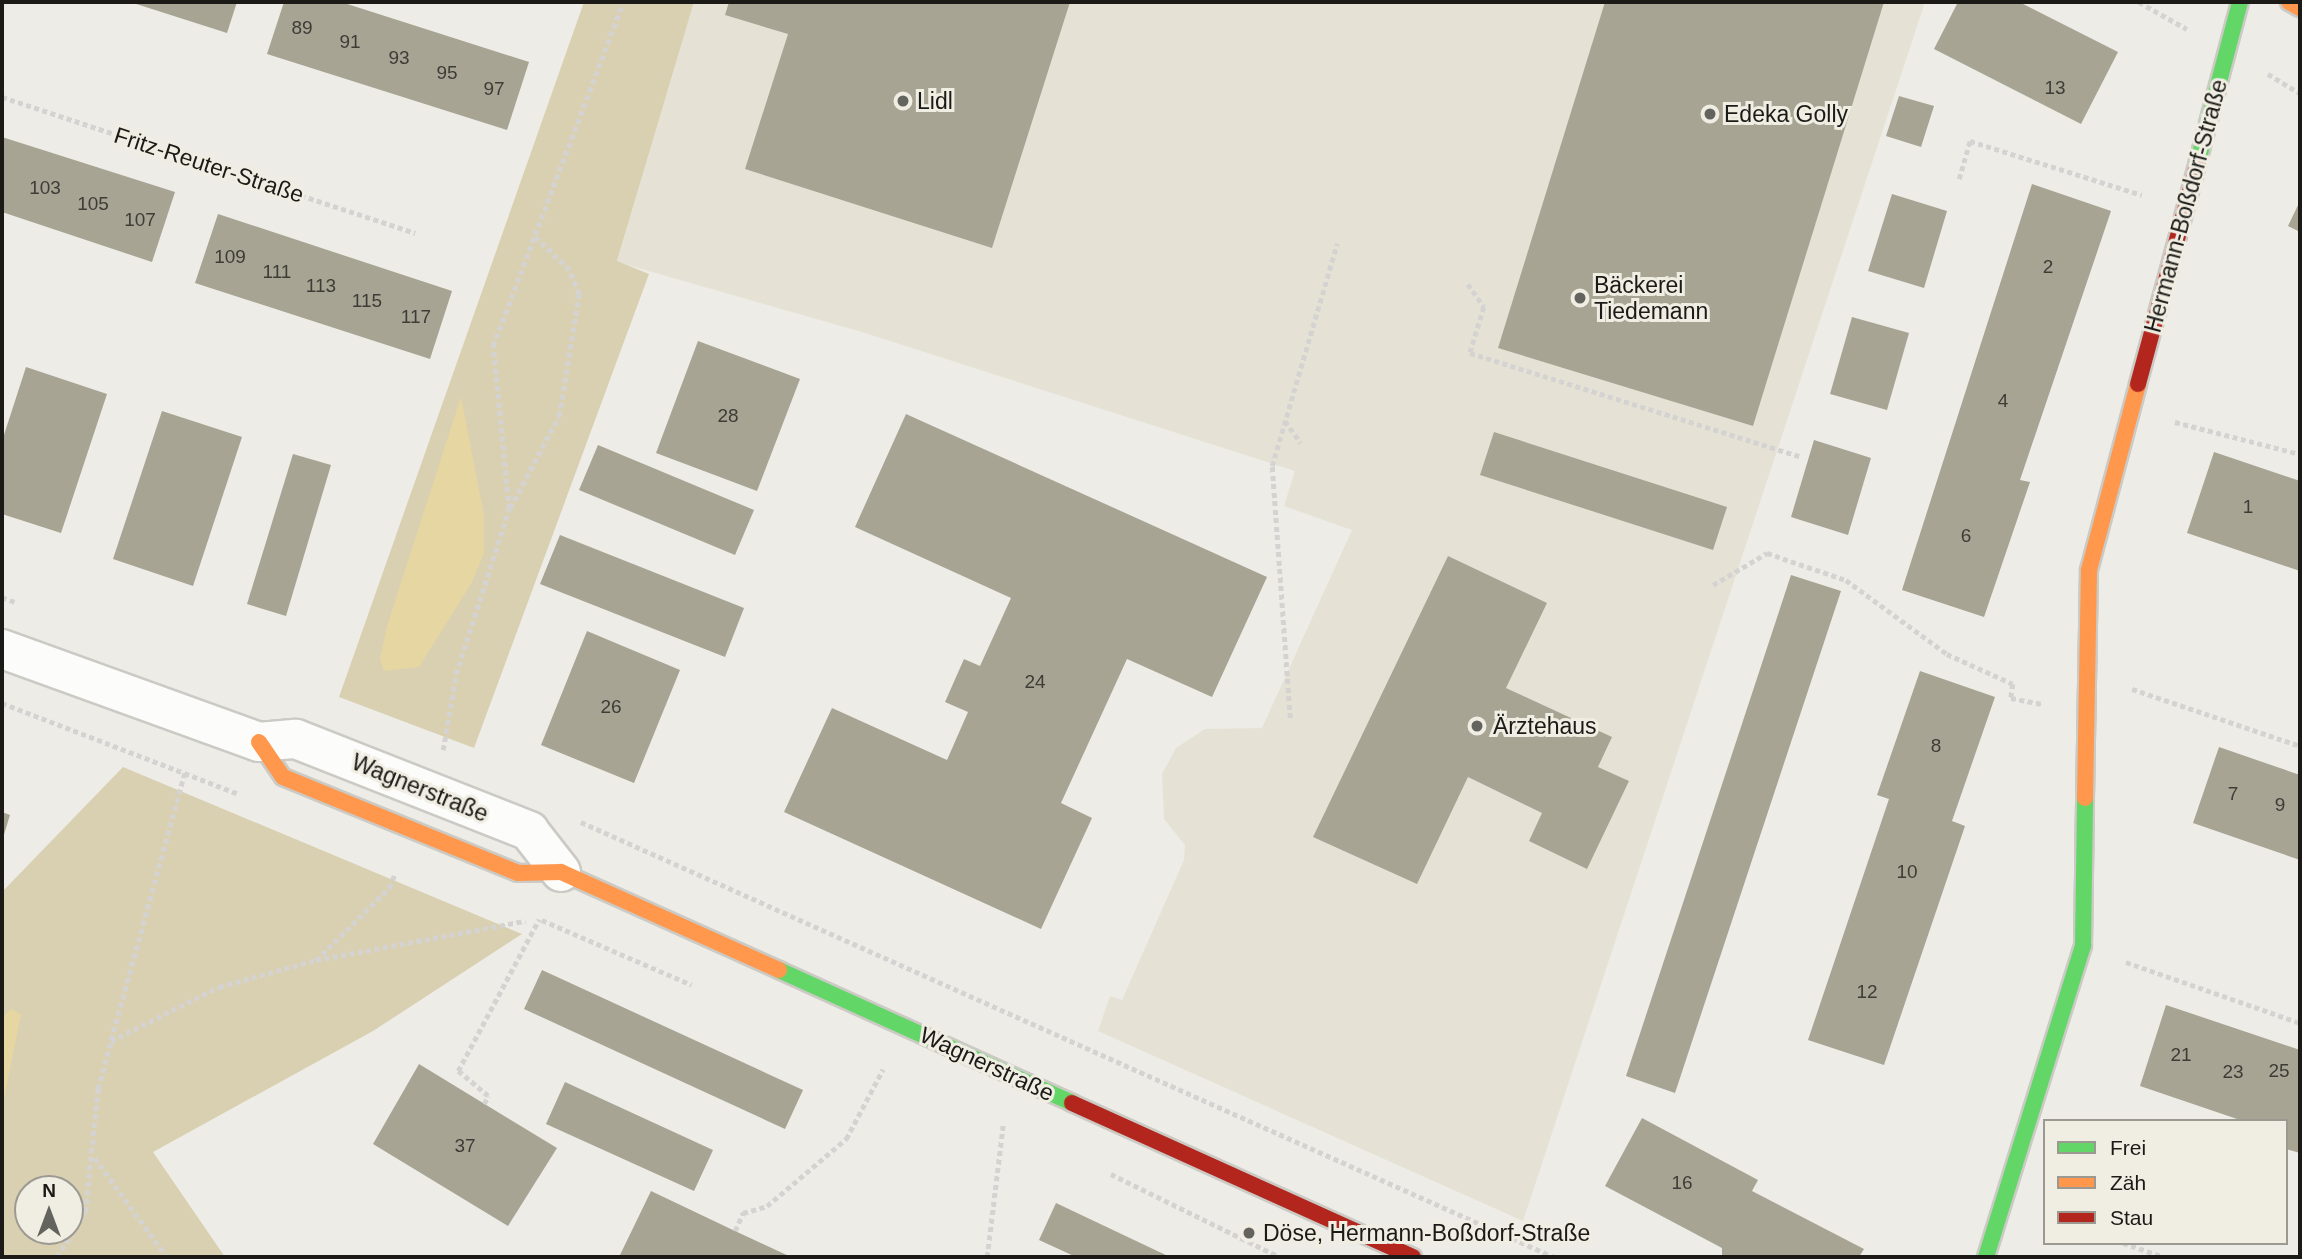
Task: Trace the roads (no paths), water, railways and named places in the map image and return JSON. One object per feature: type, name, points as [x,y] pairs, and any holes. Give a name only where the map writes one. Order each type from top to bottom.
[{"type":"street","name":"Hermann-Boßdorf-Straße","points":[[1986,1257],[2082,946],[2084,711],[2089,570],[2183,207],[2240,2]]},
{"type":"street","points":[[2288,2],[2300,8]]},
{"type":"street","name":"Wagnerstraße","points":[[2,649],[259,742],[296,739],[529,831],[561,872],[1413,1257]]},
{"type":"place","name":"Lidl","points":[[903,101]]},
{"type":"place","name":"Edeka Golly","points":[[1710,114]]},
{"type":"place","name":"Bäckerei Tiedemann","points":[[1580,298]]},
{"type":"place","name":"Ärztehaus","points":[[1477,726]]},
{"type":"place","name":"Döse, Hermann-Boßdorf-Straße","points":[[1249,1233]]}]
